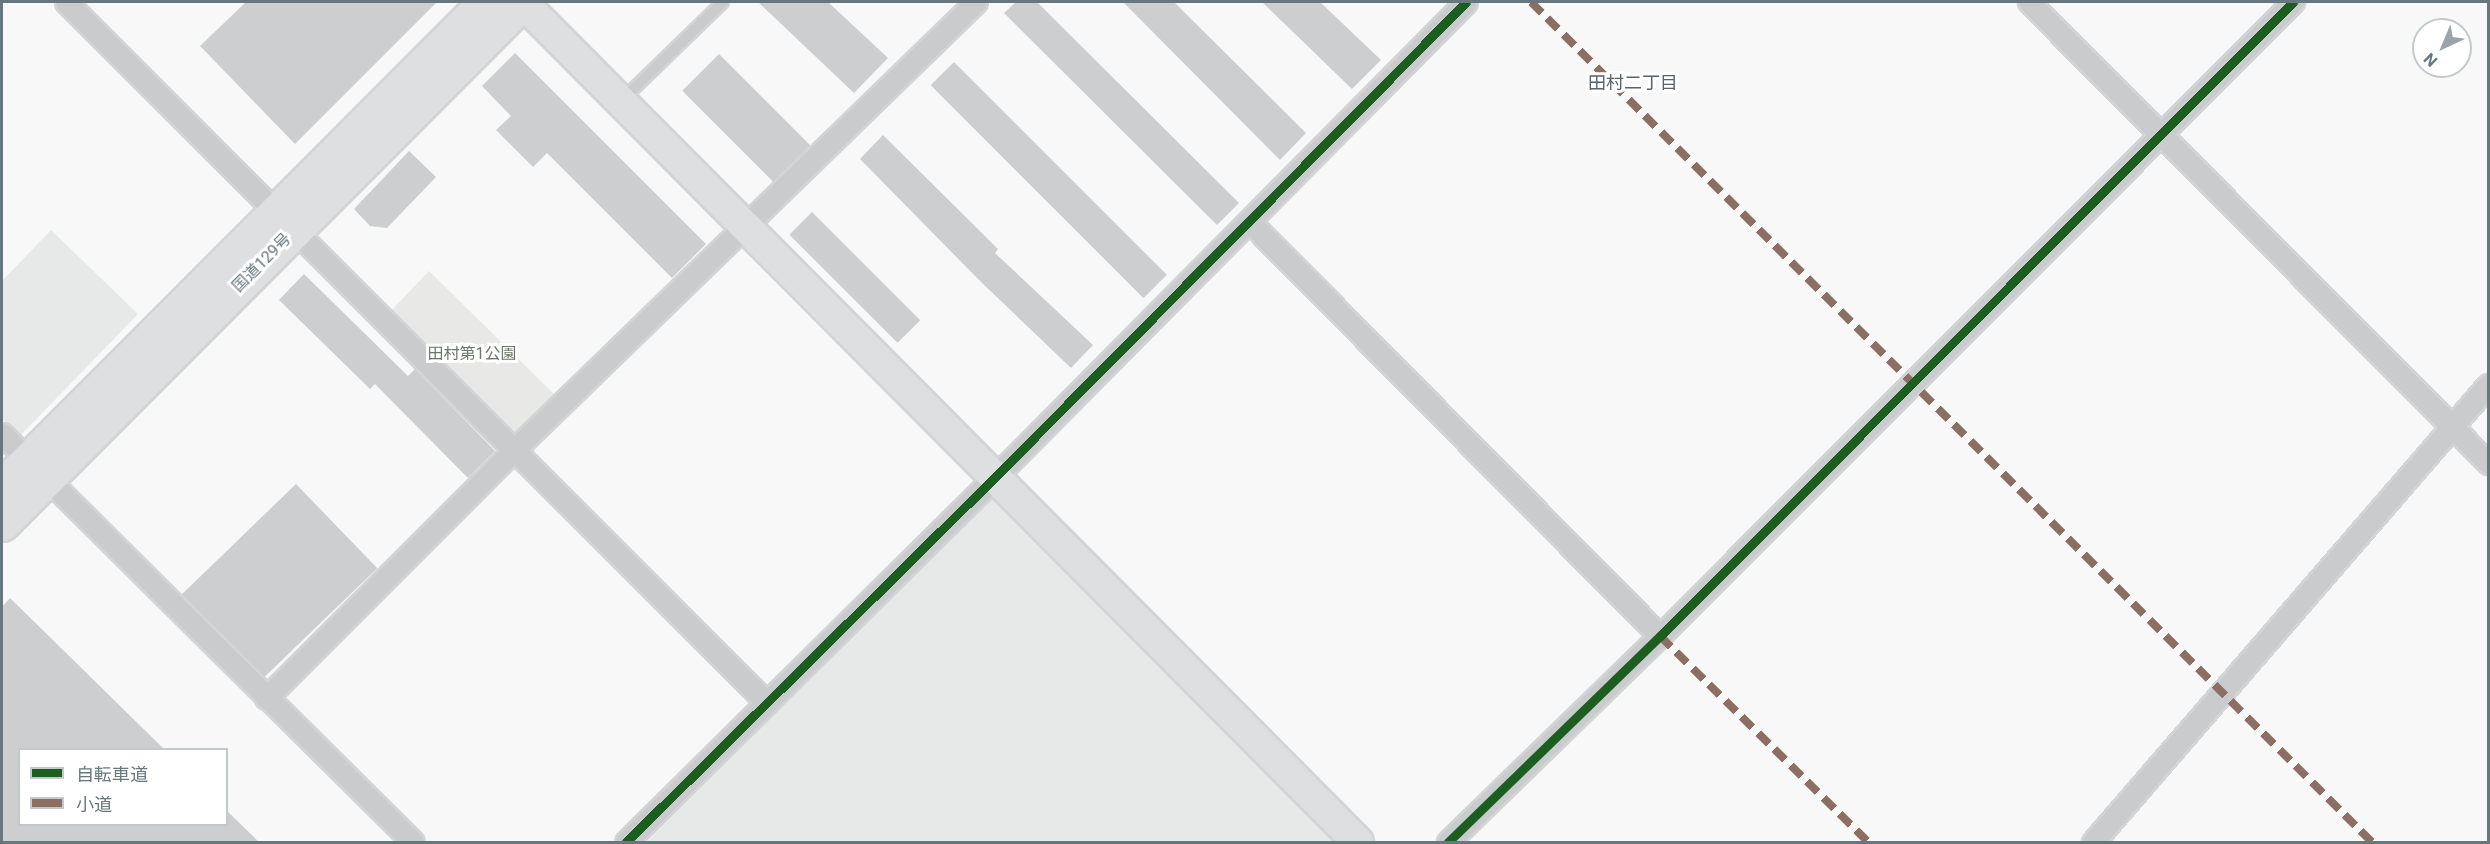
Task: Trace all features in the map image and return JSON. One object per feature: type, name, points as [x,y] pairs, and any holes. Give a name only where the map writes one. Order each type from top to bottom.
[{"type":"highway","name":"国道129号","points":[[286,220],[485,2]]},
{"type":"highway","name":"国道129号","points":[[2,524],[38,469],[286,220],[522,2]]},
{"type":"highway","name":"国道129号","points":[[2,486],[38,469]]},
{"type":"street","points":[[66,2],[767,703]]},
{"type":"street","points":[[522,2],[1358,843]]},
{"type":"street","points":[[266,698],[515,449],[746,228],[976,2]]},
{"type":"street","points":[[626,843],[994,478],[1466,2]]},
{"type":"street","points":[[2029,2],[2488,463]]},
{"type":"street","points":[[1448,843],[1660,636],[2160,132],[2293,2]]},
{"type":"street","points":[[1249,221],[1660,636]]},
{"type":"street","points":[[2093,843],[2488,385]]},
{"type":"street","points":[[2,434],[413,843]]},
{"type":"lane","points":[[621,102],[723,2]]},
{"type":"shaded area","points":[[51,230],[138,314],[20,436],[2,419],[2,281]]},
{"type":"shaded area","points":[[988,500],[996,500],[1340,842],[647,842]]},
{"type":"green space","name":"田村第1公園","points":[[429,271],[556,396],[518,434],[512,434],[389,313]]},
{"type":"building","points":[[246,2],[437,2],[295,144],[200,46]]},
{"type":"building","points":[[758,2],[828,2],[888,58],[854,93]]},
{"type":"building","points":[[1016,2],[1037,2],[1239,203],[1217,225],[1004,13]]},
{"type":"building","points":[[1123,2],[1174,2],[1306,133],[1280,160]]},
{"type":"building","points":[[1262,2],[1320,2],[1381,60],[1352,89]]},
{"type":"building","points":[[515,53],[706,244],[672,278],[547,153],[533,167],[496,130],[511,116],[482,86]]},
{"type":"building","points":[[719,54],[810,145],[773,182],[682,91]]},
{"type":"building","points":[[954,62],[1167,275],[1144,298],[931,85]]},
{"type":"building","points":[[883,135],[998,249],[995,253],[1093,345],[1071,368],[981,282],[860,159]]},
{"type":"building","points":[[409,151],[436,177],[387,228],[370,226],[354,209]]},
{"type":"building","points":[[812,212],[920,320],[898,343],[789,235]]},
{"type":"building","points":[[304,274],[408,376],[415,369],[495,451],[468,478],[375,384],[370,389],[279,300]]},
{"type":"building","points":[[296,484],[377,568],[263,679],[182,594]]},
{"type":"building","points":[[10,598],[163,748],[18,748],[18,826],[228,826],[228,812],[260,843],[2,843],[2,607]]},
{"type":"marked path","points":[[1531,2],[2372,842]]},
{"type":"marked path","points":[[1660,636],[1868,842]]},
{"type":"cycle path","points":[[626,842],[994,478],[1466,2]]},
{"type":"cycle path","points":[[1448,842],[1660,636],[2293,2]]},
{"type":"district","name":"田村二丁目","points":[[1633,83]]}]
